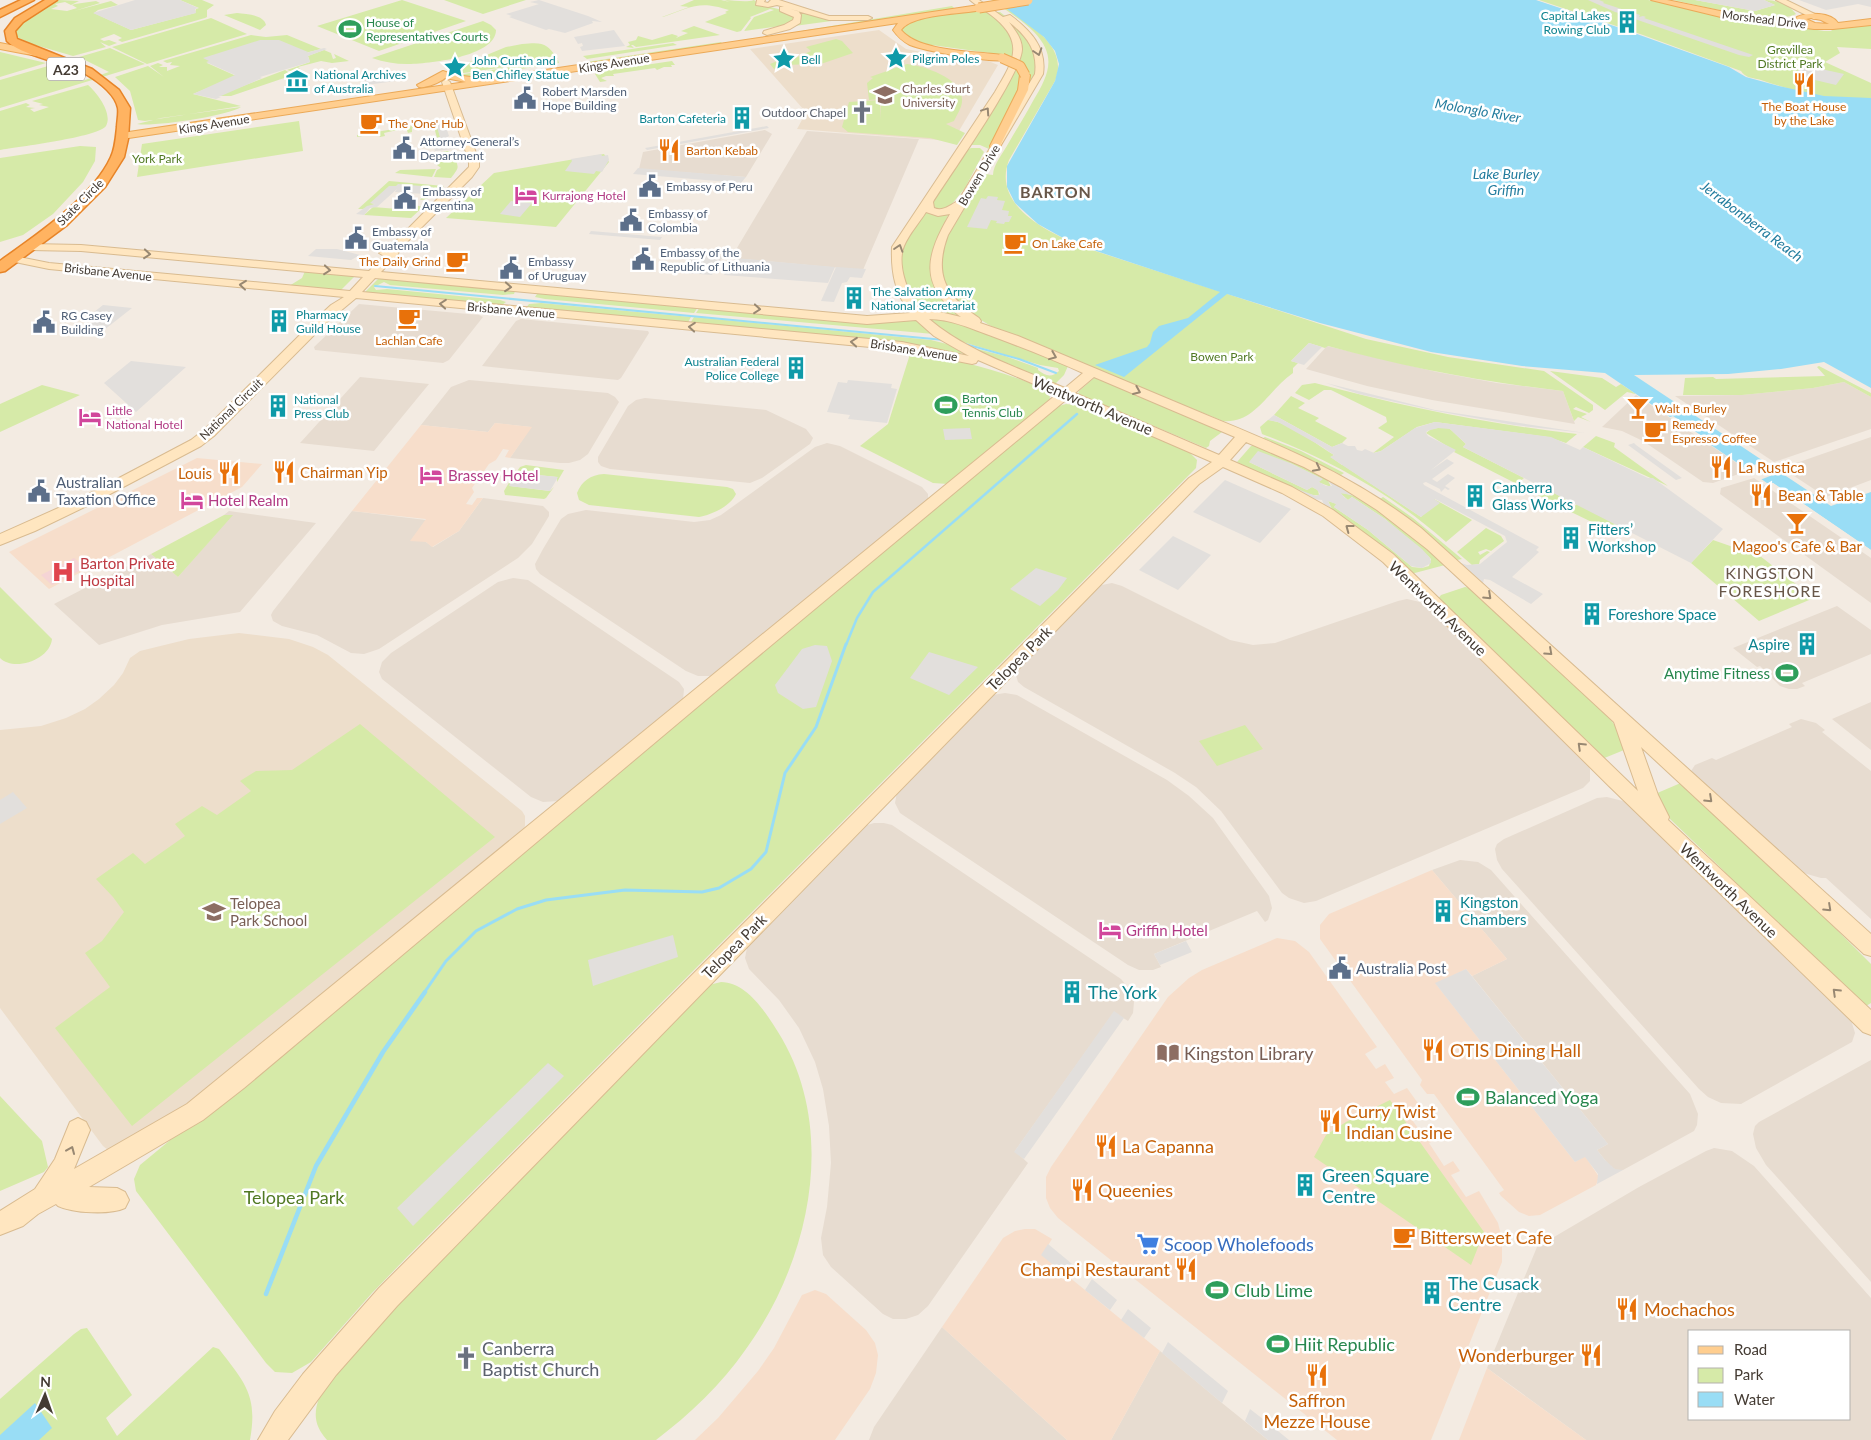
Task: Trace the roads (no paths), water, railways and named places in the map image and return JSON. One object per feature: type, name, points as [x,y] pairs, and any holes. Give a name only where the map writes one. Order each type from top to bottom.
[{"type":"highway","points":[[0,18],[29,0]]},
{"type":"highway","points":[[0,18],[46,0]]},
{"type":"highway","points":[[46,0],[19,20],[10,31],[12,40],[16,44],[76,66],[98,78],[121,100],[124,108],[123,112]]},
{"type":"highway","name":"State Circle","points":[[0,50],[32,57],[59,66],[91,84],[110,106],[113,115],[118,157],[104,179],[91,194],[52,230],[9,257]]},
{"type":"highway","name":"State Circle","points":[[9,257],[80,192],[100,167],[116,135],[123,112]]},
{"type":"main road","name":"Kings Avenue","points":[[469,82],[868,18],[979,2],[1028,0]]},
{"type":"main road","name":"Morshead Drive","points":[[1655,0],[1724,14],[1818,20],[1871,20]]},
{"type":"main road","name":"Morshead Drive","points":[[1668,0],[1736,13],[1775,18],[1801,17]]},
{"type":"main road","points":[[1778,0],[1818,20]]},
{"type":"main road","points":[[1778,0],[1792,7],[1801,17],[1801,21],[1818,20]]},
{"type":"main road","points":[[769,1],[819,16],[838,19],[868,18]]},
{"type":"main road","points":[[767,33],[791,26],[797,21],[798,17],[792,11],[769,1]]},
{"type":"main road","name":"Kings Avenue","points":[[469,82],[924,16],[979,2]]},
{"type":"main road","name":"Bowen Drive","points":[[979,2],[1030,36],[1038,49],[1041,64],[1035,84],[962,202],[937,249],[934,263],[938,281],[948,297],[964,313],[1014,340]]},
{"type":"main road","name":"Bowen Drive","points":[[919,316],[904,295],[898,282],[896,263],[898,247],[1012,70],[1018,57],[1016,40],[1007,25],[979,2]]},
{"type":"main road","points":[[811,4],[809,8],[811,11],[819,16]]},
{"type":"main road","points":[[924,16],[900,24],[897,33],[914,43],[929,47],[1002,58],[1020,66],[1025,75],[1023,90],[995,146]]},
{"type":"main road","name":"Morshead Drive","points":[[1818,20],[1834,25],[1871,20]]},
{"type":"main road","points":[[0,46],[42,54]]},
{"type":"main road","points":[[423,89],[443,74],[469,82]]},
{"type":"main road","points":[[423,89],[448,88],[469,82]]},
{"type":"main road","name":"National Circuit","points":[[0,546],[30,528],[196,443],[348,296],[368,274],[394,252],[395,248],[462,182],[474,167],[448,88]]},
{"type":"main road","name":"Kings Avenue","points":[[116,135],[423,89]]},
{"type":"main road","points":[[123,112],[131,123],[135,125],[171,127]]},
{"type":"main road","points":[[118,157],[132,140],[171,127]]},
{"type":"main road","points":[[959,153],[967,148],[979,147],[986,151],[986,162]]},
{"type":"main road","points":[[927,200],[929,210],[936,213],[948,212],[962,202]]},
{"type":"main road","points":[[52,230],[49,238],[52,242],[81,248]]},
{"type":"main road","name":"Brisbane Avenue","points":[[9,257],[81,248],[845,317]]},
{"type":"main road","points":[[91,270],[80,266],[82,260],[93,254],[112,251]]},
{"type":"main road","points":[[9,257],[19,266],[49,266]]},
{"type":"main road","name":"Brisbane Avenue","points":[[9,257],[49,266],[348,296],[902,346],[951,354],[1018,372]]},
{"type":"main road","points":[[274,288],[289,286],[303,276],[302,271],[293,267]]},
{"type":"main road","points":[[845,317],[887,314],[897,307],[904,295]]},
{"type":"main road","name":"Wentworth Avenue","points":[[919,316],[941,334],[960,346],[1066,394],[1217,458],[1287,490],[1328,513],[1388,558],[1671,834],[1871,1025]]},
{"type":"main road","name":"Wentworth Avenue","points":[[845,317],[873,320],[919,316],[950,318],[1014,340],[1241,434],[1321,470],[1362,493],[1395,515],[1438,550],[1869,947]]},
{"type":"main road","points":[[7,1220],[42,1198],[111,1169],[163,1142],[186,1124],[195,1112],[1092,372]]},
{"type":"main road","name":"Telopea Park","points":[[278,1430],[342,1348],[388,1297],[1197,475],[1209,472],[1217,458],[1241,434]]},
{"type":"main road","points":[[1192,448],[1199,459],[1197,475]]},
{"type":"main road","name":"National Circuit","points":[[0,540],[30,528]]},
{"type":"main road","points":[[1617,714],[1629,736],[1654,807],[1671,834]]},
{"type":"main road","points":[[42,1198],[63,1167],[78,1130]]},
{"type":"main road","points":[[7,1220],[26,1217],[66,1198],[111,1169]]},
{"type":"main road","points":[[66,1198],[117,1200]]},
{"type":"water","name":"Lake Burley Griffin","points":[[995,0],[1536,0],[1729,67],[1746,77],[1824,96],[1871,98],[1871,388],[1824,362],[1781,369],[1728,374],[1634,375],[1831,506],[1871,492],[1871,550],[1773,483],[1767,483],[1705,441],[1709,441],[1673,416],[1670,417],[1605,373],[1522,366],[1431,352],[1320,323],[1227,294],[1124,377],[1095,365],[1147,347],[1153,332],[1159,326],[1188,318],[1220,292],[1072,243],[1038,224],[1015,203],[1007,187],[1007,166],[1055,81],[1059,64],[1055,51],[1044,37]]},
{"type":"water","points":[[35,1403],[52,1428],[39,1440],[0,1440],[0,1435]]},
{"type":"waterway","points":[[375,286],[944,340]]},
{"type":"waterway","points":[[965,344],[1019,359],[1056,373]]},
{"type":"waterway","points":[[846,645],[857,618],[873,592],[1077,414]]},
{"type":"waterway","points":[[424,993],[446,961],[476,931],[517,909],[546,900],[625,890],[702,892],[719,888],[751,869],[766,852],[785,773],[816,727],[846,644]]},
{"type":"waterway","points":[[266,1294],[316,1166],[383,1052],[425,992]]},
{"type":"place","name":"Capital Lakes Rowing Club","points":[[1627,22]]},
{"type":"place","name":"House of Representatives Courts","points":[[350,29]]},
{"type":"place","name":"Pilgrim Poles","points":[[896,58]]},
{"type":"place","name":"Bell","points":[[784,59]]},
{"type":"place","name":"John Curtin and Ben Chifley Statue","points":[[455,67]]},
{"type":"place","name":"National Archives of Australia","points":[[297,81]]},
{"type":"place","name":"The Boat House by the Lake","points":[[1804,84]]},
{"type":"place","name":"Charles Sturt University","points":[[885,95]]},
{"type":"place","name":"Robert Marsden Hope Building","points":[[525,98]]},
{"type":"place","name":"Outdoor Chapel","points":[[862,112]]},
{"type":"place","name":"Barton Cafeteria","points":[[742,118]]},
{"type":"place","name":"The 'One' Hub","points":[[371,123]]},
{"type":"place","name":"Attorney-General’s Department","points":[[404,148]]},
{"type":"place","name":"Barton Kebab","points":[[669,150]]},
{"type":"place","name":"Embassy of Peru","points":[[650,186]]},
{"type":"place","name":"Kurrajong Hotel","points":[[526,195]]},
{"type":"place","name":"Embassy of Argentina","points":[[405,198]]},
{"type":"place","name":"Embassy of Colombia","points":[[631,220]]},
{"type":"place","name":"Embassy of Guatemala","points":[[356,238]]},
{"type":"place","name":"On Lake Cafe","points":[[1015,243]]},
{"type":"place","name":"Embassy of the Republic of Lithuania","points":[[643,259]]},
{"type":"place","name":"The Daily Grind","points":[[457,261]]},
{"type":"place","name":"Embassy of Uruguay","points":[[511,268]]},
{"type":"place","name":"The Salvation Army National Secretariat","points":[[854,298]]},
{"type":"place","name":"Lachlan Cafe","points":[[409,318]]},
{"type":"place","name":"Pharmacy Guild House","points":[[279,321]]},
{"type":"place","name":"RG Casey Building","points":[[44,322]]},
{"type":"place","name":"Australian Federal Police College","points":[[796,368]]},
{"type":"place","name":"Barton Tennis Club","points":[[946,405]]},
{"type":"place","name":"National Press Club","points":[[278,406]]},
{"type":"place","name":"Walt n Burley","points":[[1638,408]]},
{"type":"place","name":"Little National Hotel","points":[[90,417]]},
{"type":"place","name":"Remedy Espresso Coffee","points":[[1655,431]]},
{"type":"place","name":"La Rustica","points":[[1721,467]]},
{"type":"place","name":"Chairman Yip","points":[[284,472]]},
{"type":"place","name":"Louis","points":[[229,473]]},
{"type":"place","name":"Brassey Hotel","points":[[431,475]]},
{"type":"place","name":"Australian Taxation Office","points":[[39,491]]},
{"type":"place","name":"Bean & Table","points":[[1761,495]]},
{"type":"place","name":"Canberra Glass Works","points":[[1475,496]]},
{"type":"place","name":"Hotel Realm","points":[[192,500]]},
{"type":"place","name":"Magoo's Cafe & Bar","points":[[1797,523]]},
{"type":"place","name":"Fitters’ Workshop","points":[[1571,538]]},
{"type":"place","name":"Barton Private Hospital","points":[[63,572]]},
{"type":"place","name":"Foreshore Space","points":[[1592,614]]},
{"type":"place","name":"Aspire","points":[[1807,644]]},
{"type":"place","name":"Anytime Fitness","points":[[1787,673]]},
{"type":"place","name":"Kingston Chambers","points":[[1443,911]]},
{"type":"place","name":"Telopea Park School","points":[[214,912]]},
{"type":"place","name":"Griffin Hotel","points":[[1110,930]]},
{"type":"place","name":"Australia Post","points":[[1340,968]]},
{"type":"place","name":"The York","points":[[1072,992]]},
{"type":"place","name":"OTIS Dining Hall","points":[[1433,1050]]},
{"type":"place","name":"Kingston Library","points":[[1168,1053]]},
{"type":"place","name":"Balanced Yoga","points":[[1468,1097]]},
{"type":"place","name":"Curry Twist Indian Cusine","points":[[1330,1121]]},
{"type":"place","name":"La Capanna","points":[[1106,1146]]},
{"type":"place","name":"Green Square Centre","points":[[1305,1185]]},
{"type":"place","name":"Queenies","points":[[1082,1190]]},
{"type":"place","name":"Bittersweet Cafe","points":[[1404,1237]]},
{"type":"place","name":"Scoop Wholefoods","points":[[1148,1244]]},
{"type":"place","name":"Champi Restaurant","points":[[1186,1269]]},
{"type":"place","name":"Club Lime","points":[[1217,1290]]},
{"type":"place","name":"The Cusack Centre","points":[[1432,1293]]},
{"type":"place","name":"Mochachos","points":[[1627,1309]]},
{"type":"place","name":"Hiit Republic","points":[[1278,1344]]},
{"type":"place","name":"Wonderburger","points":[[1591,1355]]},
{"type":"place","name":"Canberra Baptist Church","points":[[466,1358]]},
{"type":"place","name":"Saffron Mezze House","points":[[1317,1375]]},
{"type":"district","name":"BARTON","points":[[1056,191]]},
{"type":"district","name":"KINGSTON FORESHORE","points":[[1770,581]]},
{"type":"park label","name":"Grevillea District Park","points":[[1790,56]]},
{"type":"park label","name":"York Park","points":[[157,158]]},
{"type":"park label","name":"Bowen Park","points":[[1222,356]]},
{"type":"water label","name":"Molonglo River","points":[[1478,110]]},
{"type":"water label","name":"Jerrabomberra Reach","points":[[1752,221]]}]
